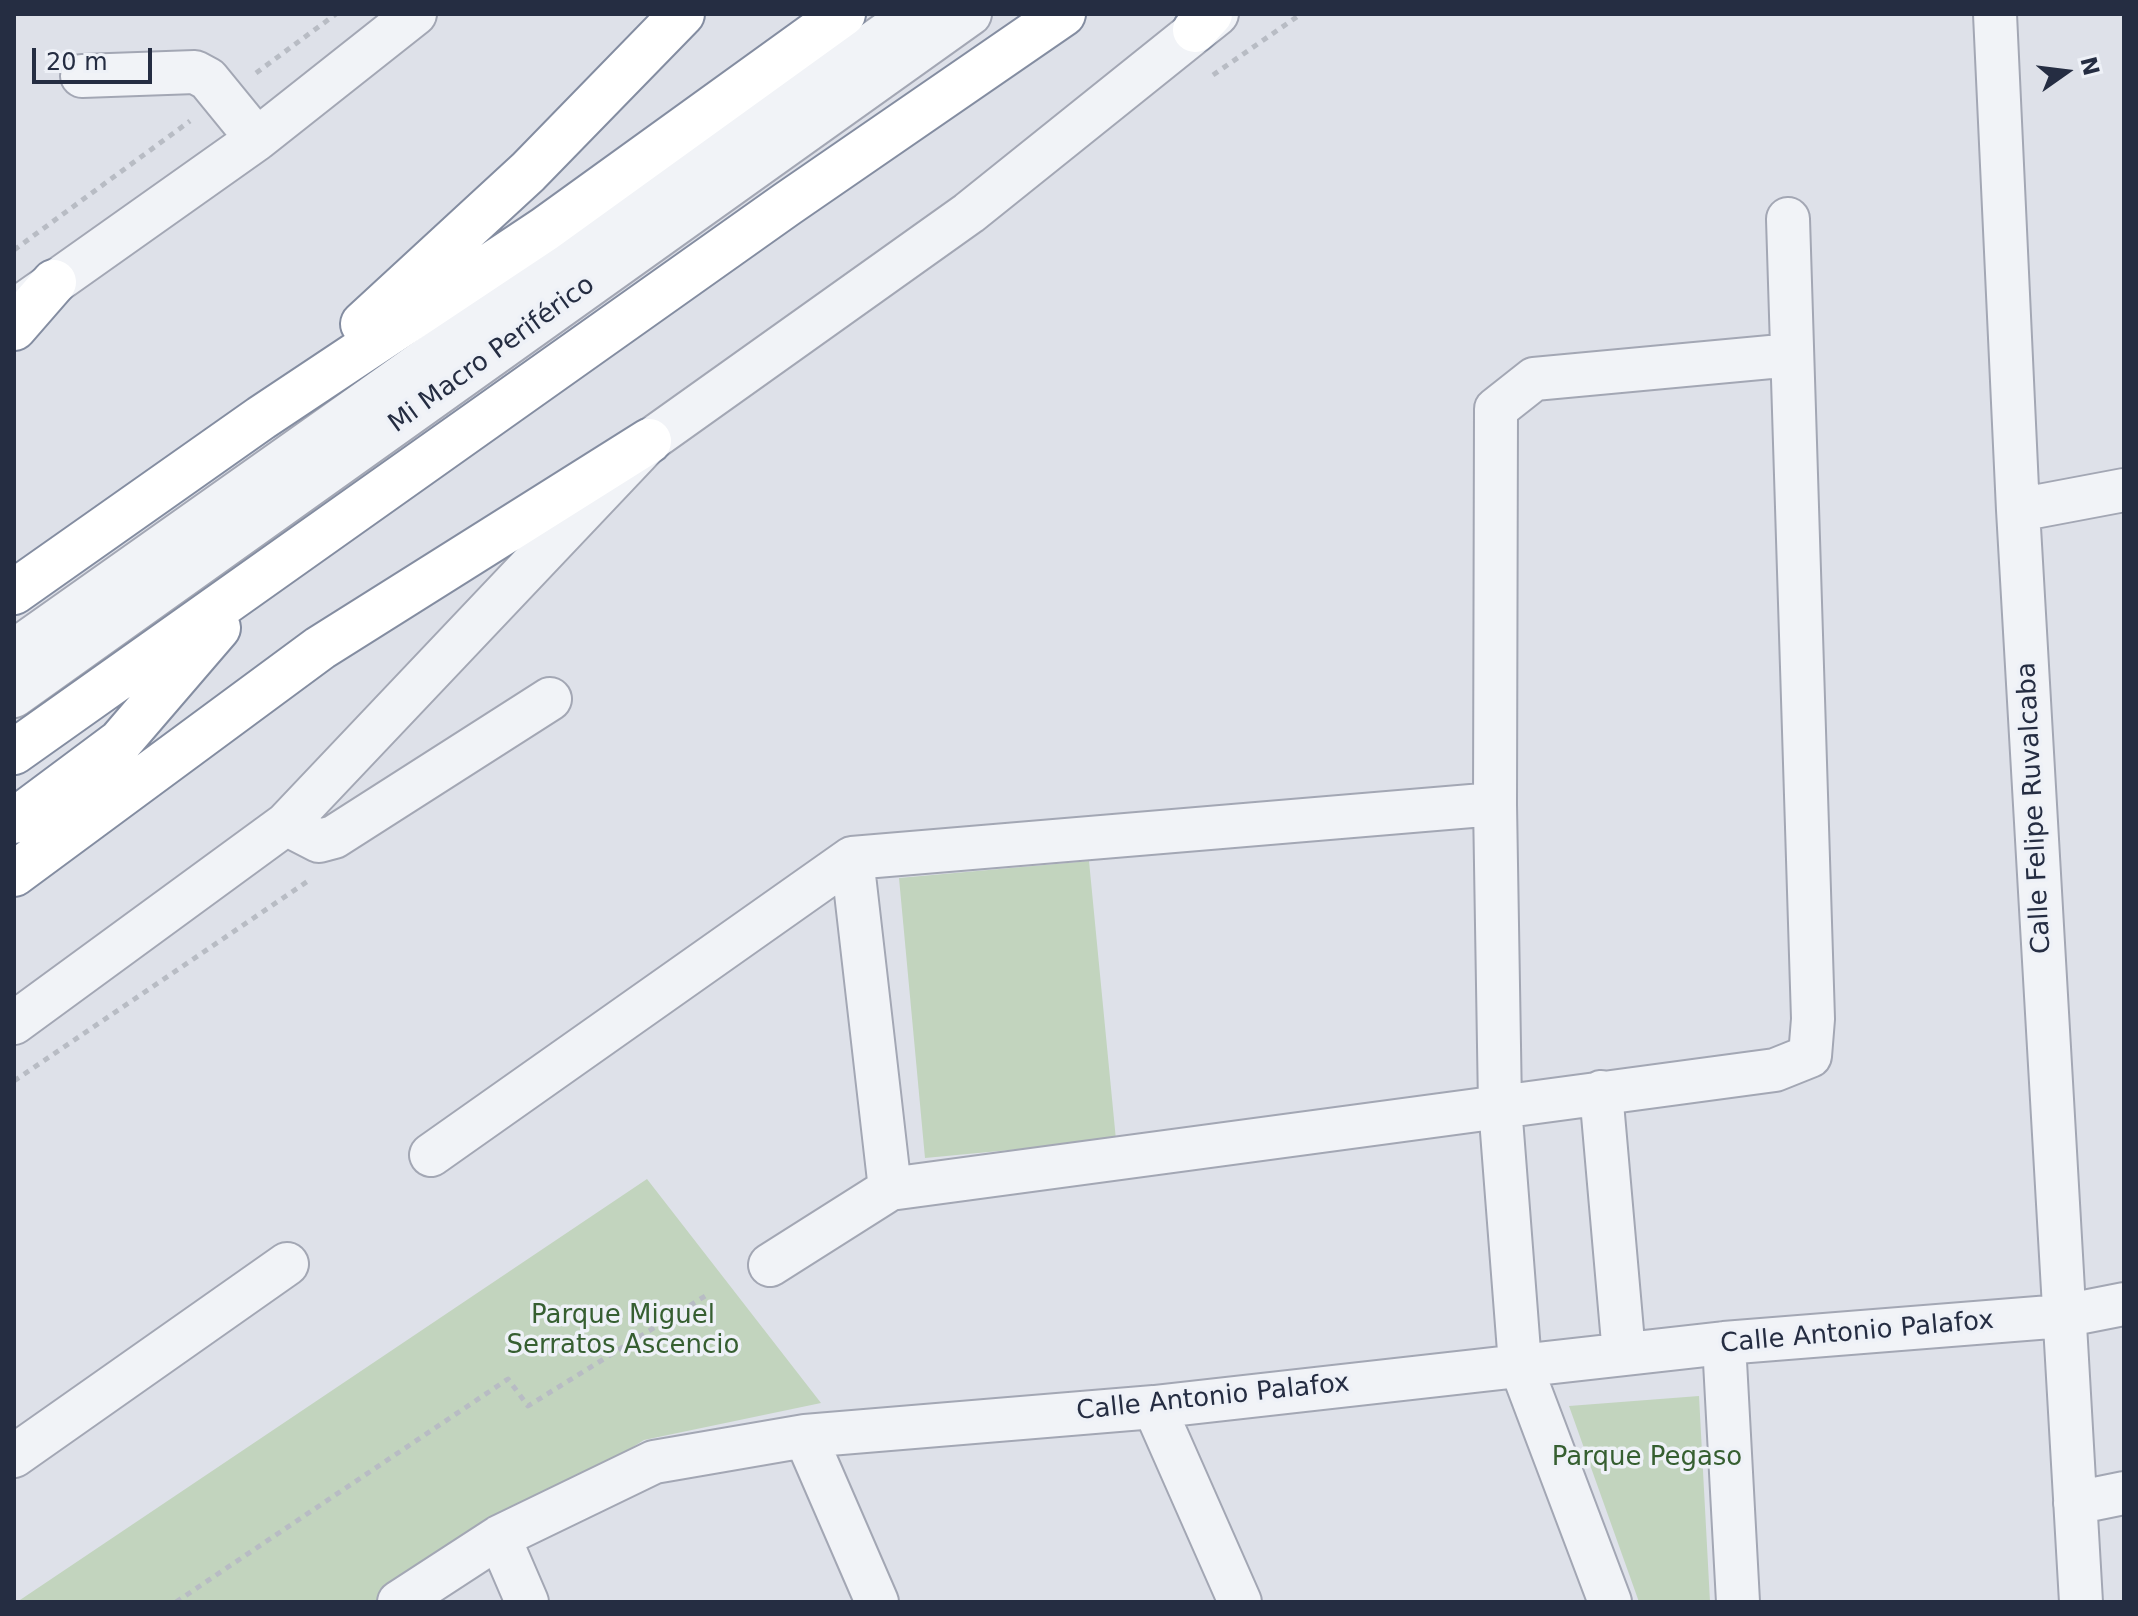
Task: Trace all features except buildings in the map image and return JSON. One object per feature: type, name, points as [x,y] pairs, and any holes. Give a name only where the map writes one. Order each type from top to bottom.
[{"type":"highway","points":[[261,418],[528,172],[682,14]]},
{"type":"highway","points":[[14,592],[261,418],[545,229],[843,14]]},
{"type":"highway","points":[[14,752],[787,204],[1063,14]]},
{"type":"highway","points":[[14,328],[54,282]]},
{"type":"highway","points":[[14,874],[320,648],[649,441]]},
{"type":"highway","points":[[120,742],[263,575]]},
{"type":"highway","points":[[14,821],[120,742],[320,648]]},
{"type":"street","points":[[14,312],[257,139],[415,14]]},
{"type":"street","name":"Mi Macro Periférico","points":[[14,651],[914,14]]},
{"type":"street","name":"Mi Macro Periférico","points":[[14,696],[970,14]]},
{"type":"street","name":"Calle Felipe Ruvalcaba","points":[[1995,14],[2018,510],[2081,1602]]},
{"type":"street","points":[[14,1023],[286,824],[649,441],[969,213],[1207,19]]},
{"type":"street","points":[[82,76],[195,72],[208,79],[257,139]]},
{"type":"street","points":[[770,1265],[890,1189],[1775,1070],[1810,1056],[1813,1019],[1788,219]]},
{"type":"street","points":[[1610,1602],[1520,1364],[1500,1106],[1495,804],[1496,409],[1534,379],[1792,355]]},
{"type":"street","points":[[2018,510],[2124,490]]},
{"type":"street","points":[[286,824],[319,841],[334,837],[550,699]]},
{"type":"street","points":[[431,1155],[852,858],[1495,804]]},
{"type":"street","points":[[852,858],[890,1189]]},
{"type":"street","points":[[774,914],[824,918],[862,946]]},
{"type":"street","points":[[1601,1092],[1624,1354]]},
{"type":"street","points":[[14,1456],[287,1264]]},
{"type":"street","name":"Calle Antonio Palafox","points":[[399,1602],[499,1537],[654,1462],[805,1436],[1154,1407],[1724,1343],[2063,1316],[2124,1304]]},
{"type":"street","points":[[1724,1343],[1738,1602]]},
{"type":"street","points":[[1154,1407],[1240,1602]]},
{"type":"street","points":[[805,1436],[877,1602]]},
{"type":"street","points":[[2075,1503],[2124,1493]]},
{"type":"street","points":[[499,1537],[527,1602]]},
{"type":"path","points":[[14,250],[336,14]]},
{"type":"path","points":[[1210,77],[1301,14]]},
{"type":"path","points":[[14,1081],[309,880],[334,837]]},
{"type":"path","points":[[176,1602],[508,1379],[528,1406],[710,1293]]},
{"type":"green space","points":[[1089,861],[1116,1140],[925,1158],[899,878]]},
{"type":"green space","name":"Parque Miguel Serratos Ascencio","points":[[647,1179],[821,1403],[644,1440],[388,1602],[17,1602]]},
{"type":"green space","name":"Parque Pegaso","points":[[1699,1396],[1710,1602],[1639,1602],[1569,1406]]}]
